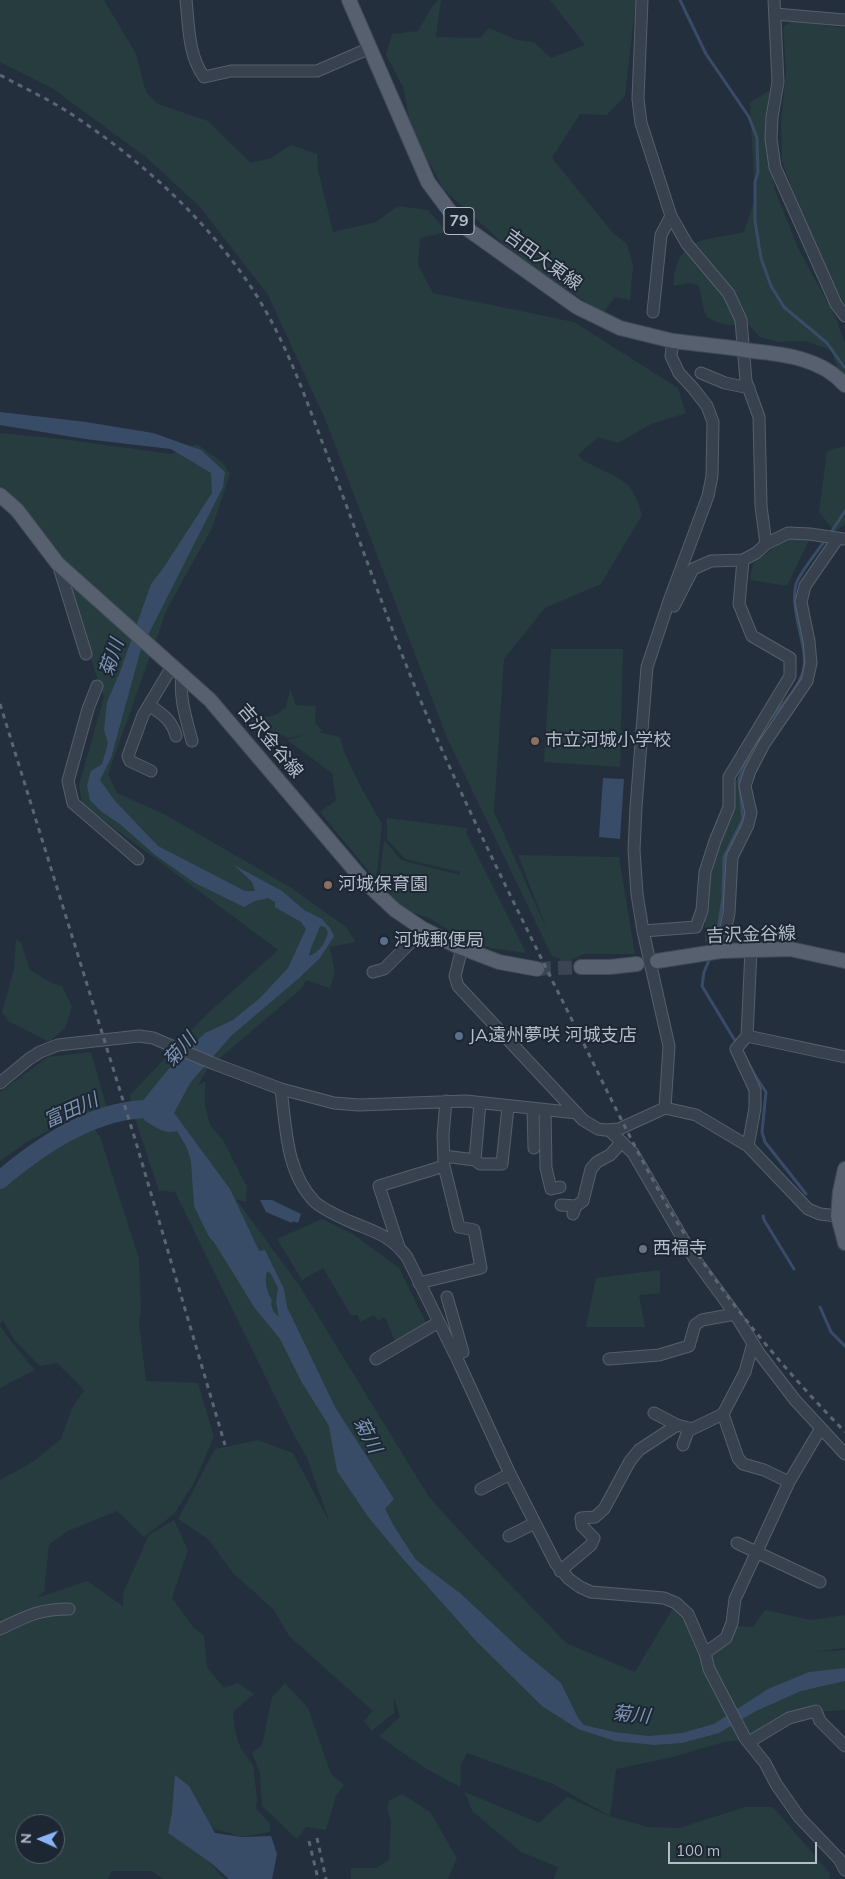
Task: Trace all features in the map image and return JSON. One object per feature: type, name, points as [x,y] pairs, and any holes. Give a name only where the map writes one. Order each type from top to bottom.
[{"type":"main road","name":"吉田大東線","points":[[348,0],[428,182],[451,213],[466,228],[577,307],[620,328],[673,341],[783,354],[804,360],[824,369],[845,383]]},
{"type":"main road","name":"吉沢金谷線","points":[[0,495],[17,510],[58,564],[210,700],[363,880],[395,910],[423,929],[462,948],[499,962],[537,969]]},
{"type":"main road","name":"吉沢金谷線","points":[[657,962],[721,951],[790,949],[845,961]]},
{"type":"main road","points":[[581,967],[610,967],[636,964]]},
{"type":"main road","points":[[845,1169],[840,1192],[838,1216],[845,1243]]},
{"type":"street","points":[[186,0],[193,58],[197,68],[204,77],[231,71],[318,71],[370,48]]},
{"type":"street","points":[[642,0],[638,99],[641,123],[670,216],[687,244],[729,294],[741,320],[746,381],[759,417],[761,506],[766,544]]},
{"type":"street","points":[[774,0],[778,82],[772,117],[771,138],[775,167],[836,304],[845,316]]},
{"type":"street","points":[[775,14],[845,20]]},
{"type":"street","points":[[653,312],[661,235],[670,216]]},
{"type":"street","points":[[665,1108],[669,1046],[643,931],[637,894],[634,850],[636,806],[647,667],[661,624],[703,514],[712,476],[713,422],[707,406],[678,373],[671,356],[673,341]]},
{"type":"street","points":[[701,373],[725,383],[749,388]]},
{"type":"street","points":[[661,624],[668,616],[693,569],[711,561],[743,560],[766,544],[788,534],[839,538],[805,586],[802,602],[809,641],[810,663],[807,681],[764,744],[750,771],[745,786],[751,813],[748,825],[732,857],[729,913],[721,951]]},
{"type":"street","points":[[643,931],[696,927],[702,910],[705,872],[729,807],[729,777],[790,676],[790,658],[752,636],[739,604],[743,560]]},
{"type":"street","points":[[58,564],[86,654]]},
{"type":"street","points":[[151,771],[130,761],[128,756],[143,715],[174,666]]},
{"type":"street","points":[[174,666],[192,741]]},
{"type":"street","points":[[97,686],[88,709],[68,781],[72,803],[138,859]]},
{"type":"street","points":[[149,705],[166,716],[174,726],[176,736]]},
{"type":"street","points":[[373,972],[384,969],[412,941]]},
{"type":"street","points":[[462,948],[455,976],[458,986],[583,1120],[598,1129],[609,1130],[619,1129],[665,1108],[696,1115],[748,1146],[808,1209],[820,1214],[838,1216]]},
{"type":"street","points":[[748,1146],[755,1108],[755,1090],[742,1042],[751,950]]},
{"type":"street","points":[[0,1082],[29,1059],[40,1052],[58,1045],[139,1036],[153,1038],[212,1063],[282,1089],[334,1103],[446,1101],[576,1113]]},
{"type":"street","points":[[742,1042],[845,1057]]},
{"type":"street","points":[[282,1089],[288,1141],[294,1168],[303,1186],[316,1202],[327,1210],[384,1235],[406,1257],[455,1355],[510,1474],[560,1571],[580,1588],[591,1592],[664,1598],[676,1603],[688,1614],[712,1673],[747,1740],[765,1763],[776,1784],[799,1817],[839,1859],[845,1870]]},
{"type":"street","points":[[419,1283],[481,1268],[474,1230],[459,1227],[444,1161],[443,1135],[446,1101]]},
{"type":"street","points":[[475,1160],[480,1103]]},
{"type":"street","points":[[399,1248],[379,1186],[444,1161],[475,1160],[480,1164],[502,1164],[508,1107]]},
{"type":"street","points":[[533,1109],[534,1148]]},
{"type":"street","points":[[545,1110],[546,1168],[551,1189],[560,1187]]},
{"type":"street","points":[[609,1130],[633,1153],[694,1258],[753,1343],[789,1392],[845,1454]]},
{"type":"street","points":[[561,1205],[574,1210],[583,1201],[591,1169],[597,1162],[610,1155],[622,1142]]},
{"type":"street","points":[[447,1297],[463,1352],[455,1355]]},
{"type":"street","points":[[609,1359],[659,1355],[689,1346],[695,1325],[702,1320],[734,1314]]},
{"type":"street","points":[[376,1358],[439,1322]]},
{"type":"street","points":[[654,1413],[677,1425],[692,1429],[723,1414],[745,1372],[753,1343]]},
{"type":"street","points":[[723,1414],[738,1458],[743,1464],[764,1470],[789,1482]]},
{"type":"street","points":[[560,1571],[590,1545],[594,1538],[582,1526],[581,1518],[595,1517],[604,1509],[630,1460],[639,1450],[677,1425]]},
{"type":"street","points":[[683,1445],[689,1428]]},
{"type":"street","points":[[705,1653],[726,1638],[732,1623],[735,1599],[789,1482],[821,1428]]},
{"type":"street","points":[[480,1489],[510,1474]]},
{"type":"street","points":[[510,1536],[535,1523]]},
{"type":"street","points":[[737,1543],[820,1582]]},
{"type":"street","points":[[0,1629],[34,1612],[48,1609],[69,1609]]},
{"type":"street","points":[[747,1740],[789,1718],[816,1711],[820,1721],[845,1746]]},
{"type":"green space","points":[[0,0],[104,0],[136,54],[146,92],[158,104],[208,121],[251,163],[271,158],[291,145],[317,154],[318,170],[333,232],[376,222],[398,206],[428,210],[447,232],[420,238],[418,265],[433,293],[574,322],[678,388],[686,413],[651,424],[618,443],[598,437],[578,455],[587,462],[622,480],[636,497],[642,515],[601,584],[545,608],[504,659],[494,812],[548,932],[518,855],[619,857],[635,954],[584,954],[562,964],[560,959],[552,956],[447,738],[325,419],[268,295],[200,207],[147,158],[52,88],[0,62]]},
{"type":"green space","points":[[438,0],[441,0],[436,37],[480,38],[489,28],[517,40],[534,42],[551,58],[585,45],[550,0],[636,0],[625,96],[607,115],[580,114],[552,158],[613,233],[627,244],[633,265],[630,300],[615,297],[603,313],[519,258],[444,190],[418,142],[409,119],[404,89],[386,55],[392,34],[418,31]]},
{"type":"green space","points":[[792,21],[845,28],[845,305],[820,258],[782,161],[781,120],[786,73],[783,27]]},
{"type":"green space","points":[[769,91],[766,140],[775,190],[798,248],[836,318],[845,343],[845,389],[831,350],[805,341],[778,342],[760,337],[748,324],[728,325],[714,321],[708,318],[704,311],[699,285],[688,283],[674,286],[674,274],[678,262],[685,250],[690,246],[707,239],[744,232],[755,198],[750,102]]},
{"type":"green space","points":[[0,433],[62,439],[171,454],[197,444],[222,462],[230,474],[212,528],[167,609],[108,774],[117,793],[166,815],[290,887],[346,927],[356,942],[330,947],[335,973],[330,988],[306,980],[301,989],[207,1069],[198,1086],[205,1081],[205,1106],[210,1125],[223,1140],[247,1187],[246,1202],[236,1199],[299,1285],[429,1497],[566,1643],[635,1672],[676,1603],[707,1660],[726,1643],[736,1626],[753,1627],[765,1610],[811,1620],[845,1615],[845,1648],[812,1652],[845,1650],[845,1710],[812,1712],[757,1738],[724,1742],[669,1758],[616,1769],[610,1816],[553,1784],[467,1753],[461,1765],[460,1787],[425,1768],[379,1736],[400,1717],[394,1697],[394,1713],[372,1731],[364,1721],[373,1711],[289,1636],[274,1610],[233,1573],[208,1539],[178,1519],[215,1449],[258,1440],[293,1453],[330,1523],[307,1458],[175,1192],[159,1191],[132,1110],[130,1095],[207,1014],[278,950],[82,804],[79,785],[104,697],[58,564],[0,505]]},
{"type":"green space","points":[[845,446],[845,524],[835,532],[819,512],[827,451]]},
{"type":"green space","points":[[788,538],[810,538],[787,586],[750,580],[753,563]]},
{"type":"green space","points":[[551,649],[623,649],[620,767],[544,762]]},
{"type":"green space","points":[[290,689],[296,705],[316,706],[315,723],[323,731],[318,732],[340,737],[345,754],[382,824],[376,880],[320,812],[336,800],[332,773],[287,740],[304,735],[288,738],[245,719],[241,713],[250,701],[260,719],[277,714],[286,707]]},
{"type":"green space","points":[[783,696],[782,709],[742,782],[741,832],[728,862],[722,928],[718,943],[705,942],[705,917],[713,845],[742,765]]},
{"type":"green space","points":[[387,818],[467,828],[466,833],[526,953],[491,948],[465,940],[429,918],[408,911],[379,885],[384,840],[401,860],[460,875],[460,872],[405,859],[387,839]]},
{"type":"green space","points":[[16,939],[21,943],[30,970],[52,983],[62,986],[72,1007],[65,1028],[49,1042],[8,1021],[2,1012],[14,969]]},
{"type":"green space","points":[[91,1052],[107,1109],[73,1118],[27,1142],[0,1161],[0,1092],[48,1057]]},
{"type":"green space","points":[[91,1126],[100,1136],[139,1259],[141,1312],[139,1322],[146,1381],[198,1383],[214,1437],[194,1483],[174,1514],[144,1537],[117,1511],[68,1531],[49,1545],[44,1592],[37,1598],[87,1581],[123,1606],[124,1591],[149,1535],[174,1520],[188,1550],[172,1598],[193,1627],[204,1636],[207,1667],[224,1688],[238,1683],[254,1694],[233,1712],[235,1731],[240,1747],[253,1765],[257,1798],[256,1808],[270,1824],[270,1832],[242,1837],[212,1828],[203,1812],[174,1804],[168,1833],[211,1863],[220,1875],[227,1879],[163,1879],[152,1871],[112,1871],[108,1879],[0,1879],[0,1480],[34,1461],[61,1439],[72,1408],[84,1390],[57,1363],[40,1366],[15,1341],[3,1321],[0,1324],[0,1184],[8,1173],[38,1155],[58,1137]]},
{"type":"green space","points":[[322,1219],[353,1234],[399,1268],[426,1323],[395,1341],[385,1317],[378,1321],[374,1315],[360,1322],[358,1315],[351,1315],[323,1268],[302,1280],[277,1239]]},
{"type":"green space","points":[[660,1270],[660,1293],[639,1295],[645,1327],[586,1327],[596,1278]]},
{"type":"green space","points":[[0,1326],[35,1370],[0,1388]]},
{"type":"green space","points":[[285,1683],[308,1708],[331,1774],[344,1785],[336,1796],[326,1830],[306,1827],[297,1839],[262,1806],[260,1773],[252,1753],[262,1745],[272,1697]]},
{"type":"green space","points":[[465,1792],[539,1823],[567,1797],[609,1816],[648,1827],[679,1828],[745,1807],[773,1807],[829,1872],[830,1879],[554,1879],[558,1867],[521,1852],[472,1811]]},
{"type":"green space","points":[[402,1794],[430,1812],[457,1858],[448,1879],[351,1879],[351,1868],[376,1868],[389,1860],[391,1821],[387,1808],[389,1801]]},
{"type":"water","points":[[0,412],[86,422],[153,433],[201,450],[225,472],[223,487],[141,649],[111,758],[100,780],[115,801],[158,846],[245,891],[255,891],[252,882],[234,865],[282,891],[304,910],[322,919],[334,936],[320,958],[231,1036],[190,1083],[174,1113],[230,1189],[259,1251],[265,1250],[284,1289],[287,1307],[335,1407],[394,1499],[385,1509],[416,1560],[460,1593],[522,1651],[561,1683],[578,1718],[584,1725],[614,1732],[648,1736],[682,1733],[714,1724],[768,1689],[809,1672],[845,1668],[845,1681],[801,1691],[756,1711],[719,1733],[682,1743],[654,1745],[615,1741],[578,1729],[542,1706],[477,1642],[369,1518],[337,1471],[329,1426],[301,1381],[280,1339],[254,1307],[214,1242],[209,1237],[194,1206],[191,1161],[187,1148],[177,1131],[163,1131],[144,1120],[140,1104],[172,1065],[205,1033],[233,1020],[260,998],[288,968],[306,929],[301,922],[275,907],[275,902],[268,898],[255,901],[244,907],[195,883],[155,855],[120,824],[102,812],[90,800],[87,785],[91,771],[102,764],[108,743],[104,730],[107,702],[120,672],[151,584],[212,493],[211,473],[171,449],[85,439],[0,425]],"holes":[[[320,926],[325,927],[328,932],[326,939],[322,946],[309,956]],[[267,1271],[271,1274],[278,1288],[276,1302],[279,1317],[273,1311],[272,1301],[267,1290]]]},
{"type":"water","points":[[603,778],[624,779],[620,839],[599,837]]},
{"type":"water","points":[[260,1200],[272,1200],[301,1214],[298,1223],[293,1221],[292,1223],[266,1212]]},
{"type":"water","points":[[175,1775],[189,1786],[215,1833],[242,1837],[271,1836],[277,1854],[272,1879],[229,1879],[211,1863],[168,1833]]},
{"type":"waterway","points":[[680,0],[706,54],[749,117],[757,138],[758,172],[755,182],[755,221],[761,258],[771,286],[784,307],[827,343],[844,367]]},
{"type":"waterway","points":[[830,534],[845,511]]},
{"type":"waterway","points":[[770,719],[793,691],[803,672],[804,653],[795,607],[796,584],[826,539]]},
{"type":"waterway","points":[[714,944],[723,898],[724,857],[743,819],[739,779],[751,750]]},
{"type":"waterway","points":[[710,958],[704,972],[702,986],[737,1044]]},
{"type":"waterway","points":[[743,1053],[766,1092],[762,1132],[765,1142],[806,1194]]},
{"type":"waterway","name":"富田川","points":[[0,1180],[35,1152],[76,1128],[120,1112],[142,1109],[165,1110]]},
{"type":"waterway","points":[[763,1216],[794,1269]]},
{"type":"waterway","points":[[820,1307],[831,1332],[845,1346]]},
{"type":"tunnel","points":[[537,969],[581,967]]},
{"type":"railway","points":[[0,75],[65,110],[144,168],[192,213],[234,263],[253,290],[274,326],[299,382],[407,667],[452,772],[521,917],[636,1148],[664,1200],[724,1292],[795,1378],[845,1432]]},
{"type":"railway","points":[[0,704],[135,1139],[225,1445]]},
{"type":"railway","points":[[317,1838],[326,1879]]},
{"type":"railway","points":[[309,1841],[318,1879]]},
{"type":"place","name":"市立河城小学校","points":[[535,741]]},
{"type":"place","name":"河城保育園","points":[[328,885]]},
{"type":"place","name":"河城郵便局","points":[[384,941]]},
{"type":"place","name":"JA遠州夢咲 河城支店","points":[[459,1036]]},
{"type":"place","name":"西福寺","points":[[643,1249]]},
{"type":"water label","name":"菊川","points":[[112,658]]},
{"type":"water label","name":"菊川","points":[[180,1050]]},
{"type":"water label","name":"菊川","points":[[367,1435]]},
{"type":"water label","name":"菊川","points":[[631,1715]]}]
